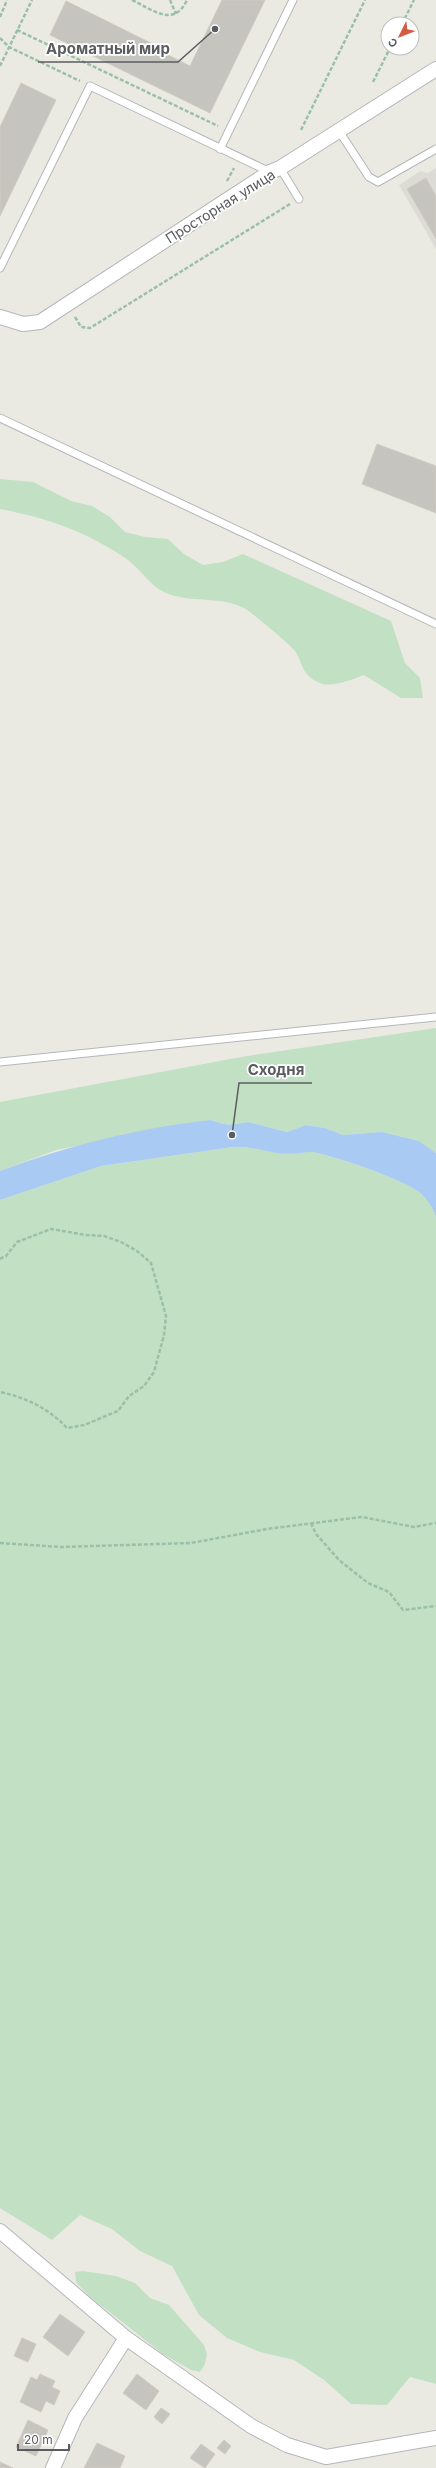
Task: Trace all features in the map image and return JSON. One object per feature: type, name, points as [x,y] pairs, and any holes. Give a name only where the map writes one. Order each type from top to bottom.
[{"type":"street","name":"Просторная улица","points":[[0,317],[23,324],[40,322],[275,170],[436,69]]},
{"type":"street","points":[[0,2231],[126,2338],[251,2426],[287,2445],[326,2457],[436,2438]]},
{"type":"street","points":[[53,2468],[75,2418],[126,2338]]},
{"type":"lane","points":[[220,150],[293,0]]},
{"type":"lane","points":[[0,268],[90,86],[220,150],[238,158],[275,170],[299,199]]},
{"type":"lane","points":[[339,131],[369,177],[378,182],[436,149]]},
{"type":"lane","points":[[0,418],[436,624]]},
{"type":"lane","points":[[0,1062],[436,1017]]},
{"type":"path","points":[[0,17],[7,0]]},
{"type":"path","points":[[0,66],[32,0]]},
{"type":"path","points":[[132,0],[164,15],[176,14],[183,8],[187,0]]},
{"type":"path","points":[[170,0],[176,14]]},
{"type":"path","points":[[301,130],[365,0]]},
{"type":"path","points":[[406,16],[414,0]]},
{"type":"path","points":[[18,30],[229,131]]},
{"type":"path","points":[[0,38],[9,47],[90,86]]},
{"type":"path","points":[[373,82],[386,56]]},
{"type":"path","points":[[227,182],[238,158]]},
{"type":"path","points":[[68,304],[81,326],[90,328],[299,199]]},
{"type":"path","points":[[0,1259],[6,1256],[17,1242],[51,1229],[86,1235],[104,1236],[121,1242],[137,1251],[150,1263],[166,1316],[164,1335],[154,1372],[144,1386],[129,1396],[118,1411],[84,1425],[67,1428],[41,1406],[0,1392]]},
{"type":"path","points":[[0,1543],[62,1547],[191,1543],[267,1529],[362,1517],[414,1527],[436,1523]]},
{"type":"path","points":[[311,1523],[316,1534],[339,1560],[368,1583],[389,1592],[403,1610],[436,1606]]},
{"type":"shaded area","points":[[436,168],[436,249],[399,185],[420,171],[428,173]]},
{"type":"green space","points":[[0,479],[33,482],[71,501],[92,506],[110,517],[125,532],[145,537],[168,539],[184,554],[203,565],[223,562],[243,554],[391,621],[405,663],[420,678],[423,698],[401,698],[364,675],[354,679],[330,684],[320,683],[314,680],[306,673],[293,648],[247,610],[238,605],[227,602],[183,598],[162,591],[128,560],[98,541],[67,527],[35,517],[0,509]]},
{"type":"green space","points":[[436,1028],[436,1153],[419,1141],[382,1132],[343,1135],[325,1128],[306,1125],[287,1132],[248,1122],[228,1125],[210,1120],[56,1150],[0,1171],[0,1102],[241,1057]]},
{"type":"green space","points":[[233,1147],[253,1148],[287,1154],[311,1152],[383,1174],[419,1192],[425,1198],[436,1217],[436,2384],[410,2377],[387,2405],[351,2404],[324,2380],[294,2360],[260,2352],[227,2338],[199,2315],[172,2266],[140,2251],[112,2229],[80,2215],[52,2240],[0,2208],[0,1200],[101,1166]]},
{"type":"green space","points":[[83,2271],[116,2276],[135,2283],[150,2298],[169,2305],[204,2345],[207,2354],[205,2364],[200,2372],[191,2370],[163,2354],[89,2296],[76,2282],[75,2272]]},
{"type":"water","points":[[210,1120],[228,1125],[248,1122],[287,1132],[306,1125],[325,1128],[343,1135],[382,1132],[419,1141],[436,1153],[436,1217],[425,1198],[419,1192],[383,1174],[367,1168],[311,1152],[283,1154],[241,1147],[101,1166],[0,1200],[0,1171],[52,1153],[103,1139],[155,1128]]},
{"type":"building","points":[[222,0],[265,0],[210,113],[50,35],[66,1],[169,52],[168,55],[190,66]]},
{"type":"building","points":[[21,83],[56,100],[0,216],[0,127]]},
{"type":"building","points":[[426,178],[436,196],[436,239],[407,189]]},
{"type":"building","points":[[377,444],[436,466],[436,513],[362,484]]},
{"type":"building","points":[[60,2314],[85,2332],[68,2356],[43,2337]]},
{"type":"building","points":[[22,2338],[36,2344],[28,2362],[14,2356]]},
{"type":"building","points":[[40,2374],[55,2381],[52,2387],[60,2391],[54,2405],[46,2401],[41,2412],[20,2402],[31,2377],[37,2380]]},
{"type":"building","points":[[137,2374],[159,2391],[146,2410],[123,2393]]},
{"type":"building","points":[[161,2408],[170,2414],[162,2424],[154,2417]]},
{"type":"building","points":[[28,2420],[48,2430],[36,2456],[16,2447]]},
{"type":"building","points":[[224,2440],[231,2446],[225,2454],[217,2448]]},
{"type":"building","points":[[97,2443],[125,2456],[120,2468],[84,2468]]},
{"type":"building","points":[[201,2444],[215,2454],[205,2468],[190,2458]]},
{"type":"building","points":[[0,2462],[13,2468],[0,2468]]},
{"type":"place","name":"Ароматный мир","points":[[215,29]]},
{"type":"place","name":"Сходня","points":[[232,1135]]}]
